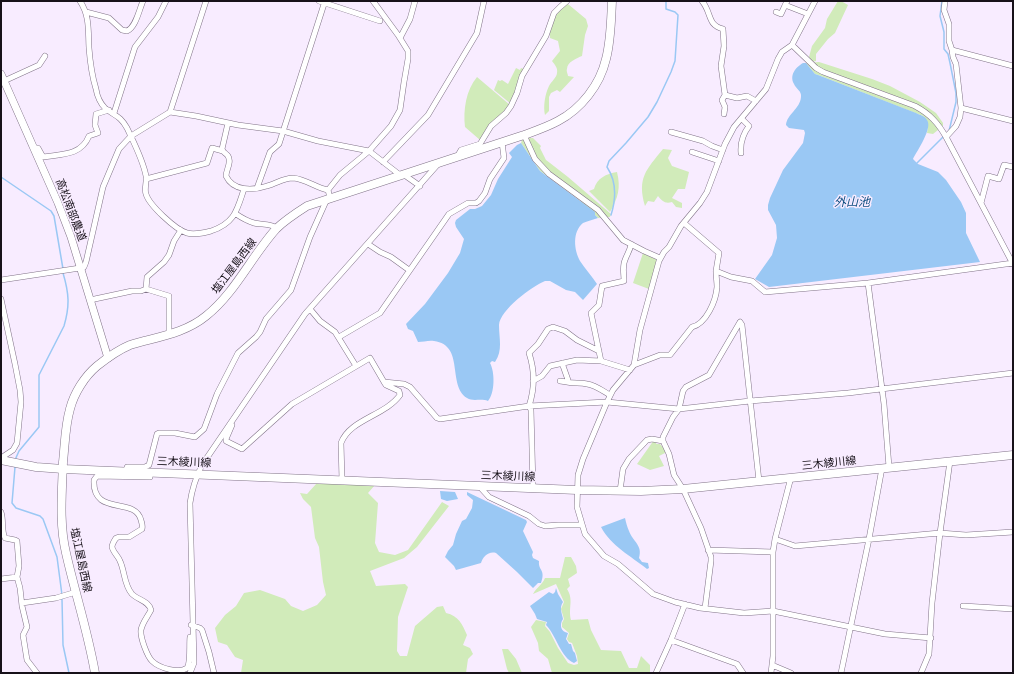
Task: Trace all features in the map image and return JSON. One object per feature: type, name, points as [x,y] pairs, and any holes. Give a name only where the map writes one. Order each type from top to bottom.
[{"type":"main road","name":"塩江屋島西線","points":[[95,673],[90,643],[66,552],[62,525],[61,501],[66,425],[74,397],[84,381],[91,372],[108,358],[130,346],[169,334],[189,326],[205,317],[220,304],[277,228],[291,216],[307,206],[329,195],[402,174],[524,135],[558,121],[574,110],[588,96],[599,79],[606,60],[612,1]]},
{"type":"main road","name":"三木綾川線","points":[[1,459],[36,467],[63,469],[620,492],[683,489],[1013,454]]},
{"type":"street","points":[[80,1],[88,18],[89,49],[96,90],[105,108],[118,116],[131,136],[138,152],[146,179],[146,194],[152,205],[176,227],[186,233],[200,234],[216,229],[233,218],[236,214],[244,189]]},
{"type":"street","points":[[86,12],[109,18],[122,30],[127,31],[131,30],[143,1]]},
{"type":"street","points":[[112,112],[135,47],[158,17],[166,1]]},
{"type":"street","points":[[170,112],[206,1]]},
{"type":"street","points":[[126,471],[127,467],[145,467],[148,465],[157,434],[175,433],[195,437],[204,429],[216,394],[238,353],[256,337],[266,319],[291,290],[310,237],[340,175],[369,151],[391,126],[400,110],[408,51],[372,1]]},
{"type":"street","points":[[400,38],[408,24],[415,1]]},
{"type":"street","points":[[383,162],[428,114],[477,33],[484,1]]},
{"type":"street","points":[[457,157],[461,150],[480,144],[491,126],[512,106],[522,76],[546,36],[554,13],[567,1]]},
{"type":"street","points":[[702,1],[710,14],[711,21],[716,27],[723,29],[724,46],[721,66],[725,95],[722,100],[724,114]]},
{"type":"street","points":[[815,1],[792,45],[782,52],[766,89],[734,127],[723,150],[707,192],[660,258],[655,269],[640,330],[634,365],[610,395],[583,459],[578,474],[577,507],[585,534],[604,556],[618,564],[653,594],[685,604],[705,608],[744,613],[773,611],[885,634],[931,638]]},
{"type":"street","points":[[945,1],[944,10],[949,24],[949,41],[956,64],[961,108],[960,117],[956,126],[946,137]]},
{"type":"street","points":[[257,188],[270,152],[279,144],[323,2],[380,21]]},
{"type":"street","points":[[776,12],[781,14],[787,2],[808,14]]},
{"type":"street","points":[[716,271],[752,281],[765,292],[868,282],[1013,263],[946,137],[933,118],[925,111],[915,106],[823,72],[816,68],[792,45]]},
{"type":"street","points":[[952,50],[1013,66]]},
{"type":"street","points":[[2,77],[39,66],[45,56]]},
{"type":"street","name":"高松南部農道","points":[[2,77],[58,203],[108,358]]},
{"type":"street","points":[[725,95],[738,98],[747,96],[756,101]]},
{"type":"street","points":[[961,108],[1013,121]]},
{"type":"street","points":[[34,148],[38,148],[43,157],[73,153],[87,140],[89,136],[98,133],[95,125],[96,114],[112,112]]},
{"type":"street","points":[[1,280],[80,269],[84,267],[103,187],[119,149],[131,136],[170,112],[228,123],[283,131],[318,141],[369,151],[420,186]]},
{"type":"street","points":[[741,153],[741,143],[749,126],[742,119]]},
{"type":"street","points":[[223,151],[222,149],[228,123]]},
{"type":"street","points":[[671,132],[703,141],[723,150]]},
{"type":"street","points":[[524,135],[539,165],[598,210],[623,240],[660,258]]},
{"type":"street","points":[[339,337],[380,313],[449,214],[468,203],[476,203],[485,193],[490,179],[504,158],[502,142]]},
{"type":"street","points":[[146,179],[207,163],[212,148],[223,151],[228,156],[229,163],[226,176],[235,187],[244,189],[266,187],[282,179],[293,178],[302,180],[329,195]]},
{"type":"street","points":[[692,152],[719,161]]},
{"type":"street","points":[[190,673],[194,663],[190,503],[193,484],[197,474],[269,365],[310,308],[440,162]]},
{"type":"street","points":[[981,203],[988,176],[999,179],[1004,165],[1013,168]]},
{"type":"street","points":[[236,214],[255,224],[271,225],[277,228]]},
{"type":"street","points":[[634,365],[660,355],[670,355],[692,327],[697,326],[705,319],[711,308],[717,288],[716,271],[719,253],[684,223]]},
{"type":"street","points":[[146,289],[147,277],[164,262],[181,230]]},
{"type":"street","points":[[368,244],[391,257],[409,270]]},
{"type":"street","points":[[601,361],[591,312],[599,304],[602,286],[624,280],[625,260],[630,251],[631,244]]},
{"type":"street","points":[[841,673],[869,539],[886,468],[882,389],[868,282]]},
{"type":"street","points":[[90,300],[146,289],[169,296],[169,334]]},
{"type":"street","points":[[1,299],[7,323],[21,402],[17,443],[13,450],[1,459]]},
{"type":"street","points":[[310,308],[320,321],[335,332],[339,337],[356,366]]},
{"type":"street","points":[[705,608],[711,561],[701,528],[683,489],[674,475],[670,454],[664,441],[665,432],[679,409],[683,391],[686,387],[709,375],[740,322],[742,325],[759,481]]},
{"type":"street","points":[[533,488],[531,410],[529,406],[532,396],[533,365],[529,353],[550,328],[564,331],[577,340],[599,351]]},
{"type":"street","points":[[232,421],[234,422],[226,441],[242,449],[292,404],[370,358],[386,385],[399,390],[400,395],[387,408],[362,421],[343,438],[341,443],[342,480]]},
{"type":"street","points":[[533,381],[542,376],[550,366],[577,360],[601,361],[630,370]]},
{"type":"street","points":[[562,363],[563,369],[568,377],[567,382]]},
{"type":"street","points":[[384,382],[404,384],[410,387],[437,418],[440,419],[529,406],[607,402],[679,409],[882,389],[1013,373]]},
{"type":"street","points":[[560,381],[572,384],[586,383],[610,395]]},
{"type":"street","points":[[620,492],[624,468],[628,459],[647,440],[652,438],[664,441]]},
{"type":"street","points":[[921,673],[929,654],[932,603],[950,461]]},
{"type":"street","points":[[150,472],[150,477],[97,476],[94,480],[95,491],[102,500],[108,504],[132,508],[140,516],[143,526],[142,529],[129,537],[116,538],[112,546],[121,563],[126,584],[129,589],[136,598],[146,603],[150,608],[142,626],[141,634],[144,645],[152,661],[162,667],[177,671],[184,670],[188,667],[190,625],[192,625]]},
{"type":"street","points":[[771,673],[773,552],[790,478]]},
{"type":"street","points":[[478,486],[489,497],[529,516],[544,526],[558,524],[582,525]]},
{"type":"street","points":[[1,512],[3,519],[3,536],[17,542],[19,566],[17,577],[27,622],[27,627],[23,635],[26,660],[37,673]]},
{"type":"street","points":[[775,539],[795,546],[940,533],[966,535],[1013,532]]},
{"type":"street","points":[[708,550],[773,552]]},
{"type":"street","points":[[1,579],[17,577]]},
{"type":"street","points":[[22,603],[56,598],[76,592]]},
{"type":"street","points":[[656,673],[672,640],[685,604]]},
{"type":"street","points":[[963,606],[1013,609]]},
{"type":"street","points":[[192,625],[202,630],[214,673]]},
{"type":"street","points":[[672,640],[737,664],[743,673]]},
{"type":"street","points":[[772,665],[791,673]]},
{"type":"green space","points":[[838,1],[848,5],[835,33],[816,54],[816,61],[812,62],[809,57],[812,46],[825,28],[827,19]]},
{"type":"green space","points":[[568,4],[586,19],[588,26],[582,56],[573,61],[567,67],[568,76],[574,77],[560,92],[557,90],[551,93],[549,97],[549,111],[545,115],[544,104],[546,93],[557,73],[557,68],[552,61],[560,51],[558,41],[550,38],[552,23],[560,10]]},
{"type":"green space","points":[[819,62],[890,86],[920,102],[936,113],[943,123],[943,126],[933,134],[927,133],[928,127],[923,116],[815,74],[806,63]]},
{"type":"green space","points":[[516,68],[520,70],[521,68],[524,69],[511,104],[494,90],[498,80],[502,80],[508,84]]},
{"type":"green space","points":[[477,77],[510,105],[480,140],[465,127],[464,121],[466,100],[470,88]]},
{"type":"green space","points":[[533,138],[541,146],[540,148],[546,160],[611,214],[610,217],[598,218],[579,200],[540,171],[521,143],[522,140]]},
{"type":"green space","points":[[663,149],[672,150],[668,158],[672,166],[689,172],[685,189],[678,189],[672,198],[682,203],[682,208],[676,207],[672,202],[664,202],[658,196],[654,202],[648,201],[645,206],[642,188],[643,181],[648,169]]},
{"type":"green space","points":[[617,172],[619,183],[618,193],[610,212],[589,191],[594,189],[597,182],[602,177]]},
{"type":"green space","points":[[643,253],[657,260],[649,289],[633,283]]},
{"type":"green space","points":[[654,440],[657,442],[656,444],[660,444],[667,452],[659,456],[664,466],[650,470],[637,464]]},
{"type":"green space","points":[[317,483],[375,485],[368,493],[378,503],[375,543],[379,552],[395,555],[408,550],[442,502],[449,506],[417,547],[404,558],[370,571],[376,586],[405,584],[408,587],[398,617],[397,651],[400,656],[407,656],[415,626],[437,607],[443,606],[446,613],[454,616],[460,621],[467,635],[463,645],[470,648],[473,654],[468,659],[466,673],[241,673],[243,660],[235,657],[227,645],[218,642],[215,628],[225,615],[236,606],[244,593],[260,590],[285,599],[291,606],[303,611],[317,605],[326,595],[319,547],[315,538],[311,507],[303,499],[300,493],[307,494]]},
{"type":"green space","points":[[565,557],[571,557],[576,566],[577,573],[568,579],[570,586],[567,589],[571,600],[571,620],[588,619],[591,630],[601,650],[621,651],[629,668],[637,668],[641,656],[650,665],[650,673],[552,673],[548,659],[539,651],[538,643],[531,627],[536,620],[546,622],[545,626],[568,663],[574,665],[578,664],[577,656],[572,643],[567,639],[569,633],[562,627],[564,619],[561,609],[564,602],[556,584],[533,594],[545,578],[560,578]]},
{"type":"green space","points":[[502,649],[508,649],[516,659],[522,673],[509,673]]},
{"type":"water","name":"外山池","points":[[803,63],[806,63],[815,74],[916,113],[926,119],[928,128],[913,159],[918,164],[938,172],[946,180],[961,202],[966,213],[966,233],[980,262],[769,287],[755,279],[772,255],[777,238],[776,225],[768,210],[770,198],[783,170],[803,143],[805,133],[804,130],[789,128],[786,125],[800,101],[801,93],[795,86],[792,77],[796,69]]},
{"type":"water","points":[[521,143],[540,171],[595,212],[595,215],[598,218],[583,223],[579,227],[575,247],[580,261],[597,284],[583,300],[575,292],[566,290],[550,281],[545,281],[539,284],[518,299],[505,312],[499,325],[499,353],[495,362],[492,361],[490,363],[494,382],[492,393],[488,401],[472,400],[467,398],[461,392],[453,357],[449,350],[443,344],[434,341],[418,342],[413,331],[408,329],[406,324],[425,304],[448,273],[460,253],[464,239],[456,227],[456,220],[470,209],[475,209],[482,206],[491,195],[498,179],[512,157],[509,153]]},
{"type":"water","points":[[440,491],[455,492],[458,499],[447,501],[441,499]]},
{"type":"water","points":[[467,492],[526,520],[527,522],[523,531],[533,552],[533,558],[539,561],[543,575],[541,583],[538,583],[533,588],[496,553],[486,555],[481,563],[456,570],[445,557],[453,545],[462,521],[466,519],[472,508],[473,500],[467,495]]},
{"type":"water","points":[[625,518],[631,535],[639,547],[639,558],[642,562],[648,563],[649,568],[647,569],[610,540],[601,527]]},
{"type":"water","points":[[556,588],[563,602],[561,608],[563,619],[561,628],[568,633],[566,639],[569,644],[571,644],[577,661],[574,663],[569,660],[562,651],[550,629],[546,625],[547,622],[537,619],[530,606],[549,592],[553,594]]},
{"type":"waterway","points":[[611,215],[615,191],[613,179],[607,167],[609,161],[648,117],[657,102],[675,61],[678,15],[675,12],[666,9],[666,1]]},
{"type":"waterway","points":[[942,1],[940,16],[944,32],[944,49],[948,54],[956,93],[956,102],[949,131]]},
{"type":"waterway","points":[[917,163],[944,136]]},
{"type":"waterway","points":[[1,177],[51,211],[54,216],[63,269]]},
{"type":"waterway","points":[[15,460],[19,451],[39,427],[39,375],[64,326],[68,306],[68,293],[63,273]]},
{"type":"waterway","points":[[15,467],[12,503],[16,508],[40,516],[43,519],[57,557],[62,595]]},
{"type":"waterway","points":[[62,599],[63,645],[69,673]]}]
